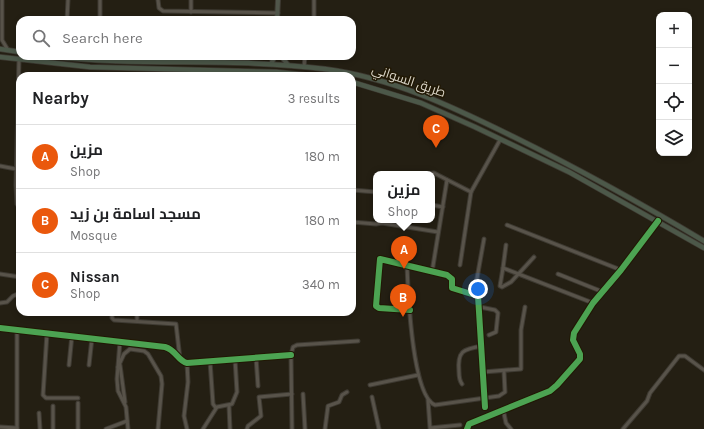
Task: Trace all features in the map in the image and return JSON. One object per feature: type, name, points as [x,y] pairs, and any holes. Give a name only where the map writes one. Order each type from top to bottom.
[{"type":"highway","points":[[0,49],[16,52]]},
{"type":"highway","points":[[0,57],[16,59]]},
{"type":"highway","points":[[29,60],[90,67],[276,72]]},
{"type":"highway","name":"طريق السواني","points":[[157,60],[288,65],[341,72]]},
{"type":"highway","name":"طريق السواني","points":[[356,75],[398,86],[439,101],[572,166],[630,197],[704,241]]},
{"type":"highway","name":"طريق السواني","points":[[356,83],[421,103],[569,172],[704,248]]},
{"type":"main road","points":[[278,0],[278,13]]},
{"type":"main road","points":[[271,64],[273,60]]},
{"type":"main road","points":[[284,60],[288,65]]},
{"type":"street","points":[[2,0],[1,42],[8,51]]},
{"type":"street","points":[[67,16],[68,0]]},
{"type":"street","points":[[100,0],[100,16]]},
{"type":"street","points":[[158,0],[159,8],[163,12],[278,13]]},
{"type":"street","points":[[191,0],[191,12]]},
{"type":"street","points":[[314,0],[314,16]]},
{"type":"street","points":[[20,60],[20,72]]},
{"type":"street","points":[[304,67],[305,60]]},
{"type":"street","points":[[460,265],[471,192],[473,191],[500,140]]},
{"type":"street","points":[[0,166],[16,169]]},
{"type":"street","points":[[435,174],[471,192]]},
{"type":"street","points":[[432,272],[447,180]]},
{"type":"street","points":[[356,190],[373,192]]},
{"type":"street","points":[[435,206],[443,207]]},
{"type":"street","points":[[467,429],[469,424],[550,391],[576,364],[580,359],[580,354],[573,340],[574,333],[593,303],[621,270],[658,221]]},
{"type":"street","points":[[356,222],[373,222]]},
{"type":"street","points":[[385,223],[438,232]]},
{"type":"street","points":[[507,224],[621,270]]},
{"type":"street","points":[[474,294],[484,239]]},
{"type":"street","points":[[506,245],[500,286],[502,287],[505,287],[534,256]]},
{"type":"street","points":[[410,310],[379,308],[376,306],[380,260],[450,276],[452,279],[453,288],[474,294],[479,298],[485,407]]},
{"type":"street","points":[[407,266],[410,310],[418,376],[428,400],[430,428],[460,425]]},
{"type":"street","points":[[503,268],[593,303]]},
{"type":"street","points":[[0,274],[16,276]]},
{"type":"street","points":[[558,274],[603,292]]},
{"type":"street","points":[[0,303],[7,302],[16,295]]},
{"type":"street","points":[[480,307],[495,310],[498,313],[496,332],[489,335]]},
{"type":"street","points":[[483,372],[504,372],[522,369],[521,330],[525,307]]},
{"type":"street","points":[[112,316],[112,319],[176,324],[180,359]]},
{"type":"street","points":[[137,316],[137,321]]},
{"type":"street","points":[[0,328],[72,335],[171,349],[180,359],[187,363],[291,355]]},
{"type":"street","points":[[0,428],[17,428],[17,330]]},
{"type":"street","points":[[47,333],[44,395],[46,398],[78,398]]},
{"type":"street","points":[[69,365],[72,335]]},
{"type":"street","points":[[89,365],[92,338]]},
{"type":"street","points":[[120,341],[118,391],[125,403]]},
{"type":"street","points":[[292,429],[291,355],[293,347],[297,345],[358,341]]},
{"type":"street","points":[[462,384],[458,364],[460,355],[465,349],[482,346]]},
{"type":"street","points":[[128,429],[119,366],[124,354],[130,349],[144,351],[148,354],[152,364],[157,367],[162,384],[158,429]]},
{"type":"street","points":[[623,429],[647,401],[650,393],[679,356],[685,356],[704,370]]},
{"type":"street","points":[[256,357],[258,386]]},
{"type":"street","points":[[230,429],[229,406],[232,404],[237,392],[235,359]]},
{"type":"street","points":[[210,361],[213,404],[216,408]]},
{"type":"street","points":[[187,363],[188,382],[184,416],[187,429]]},
{"type":"street","points":[[428,400],[435,405],[484,398],[505,392],[504,372]]},
{"type":"street","points":[[370,385],[418,376]]},
{"type":"street","points":[[325,429],[328,406],[339,402],[342,395],[347,392]]},
{"type":"street","points":[[247,429],[248,426],[260,416],[259,397],[292,394]]},
{"type":"street","points":[[303,394],[305,429]]},
{"type":"street","points":[[372,397],[379,429]]},
{"type":"street","points":[[78,403],[78,429]]},
{"type":"street","points":[[52,406],[53,429]]},
{"type":"street","points":[[203,429],[218,406],[229,406]]},
{"type":"street","points":[[503,409],[506,423],[511,429]]},
{"type":"street","points":[[39,413],[40,429]]},
{"type":"street","points":[[106,429],[127,421]]},
{"type":"cycle path","points":[[467,429],[469,424],[550,391],[557,385],[580,359],[580,354],[573,340],[574,333],[593,303],[621,270],[658,221]]},
{"type":"cycle path","points":[[410,310],[379,308],[376,306],[380,259],[447,275],[452,279],[452,288],[478,296],[485,407]]},
{"type":"cycle path","points":[[0,328],[165,347],[172,350],[181,360],[187,363],[291,355]]},
{"type":"place","name":"Nissan","points":[[436,148]]},
{"type":"place","name":"مزين","points":[[404,269]]},
{"type":"place","name":"مسجد اسامة بن زيد","points":[[403,317]]}]
